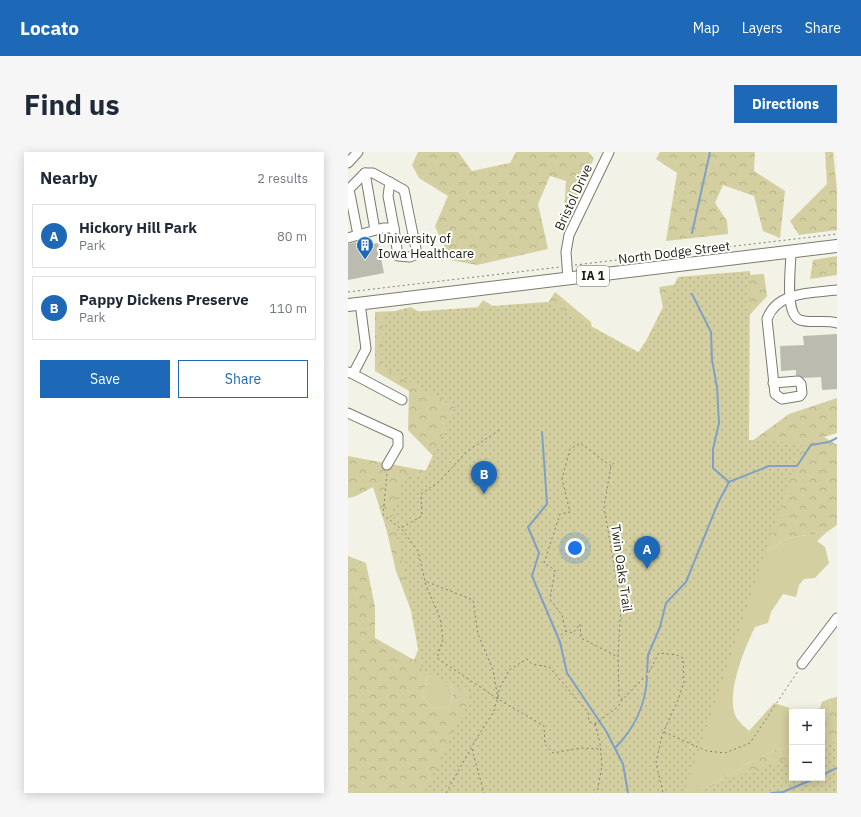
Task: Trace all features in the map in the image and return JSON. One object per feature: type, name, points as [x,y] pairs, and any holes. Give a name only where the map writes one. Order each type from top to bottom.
[{"type":"main road","name":"North Dodge Street","points":[[348,305],[837,246]]},
{"type":"street","points":[[348,163],[358,152]]},
{"type":"street","name":"Bristol Drive","points":[[568,279],[566,252],[569,235],[609,152]]},
{"type":"street","points":[[358,235],[348,190],[365,173],[373,173],[390,182],[404,190],[417,254],[410,257],[398,256],[388,196],[390,182]]},
{"type":"street","points":[[365,173],[375,230]]},
{"type":"street","points":[[348,238],[375,230],[394,228]]},
{"type":"street","points":[[791,252],[789,304],[792,313],[799,320],[827,320],[837,323]]},
{"type":"street","points":[[773,383],[767,319],[770,310],[790,296],[837,290]]},
{"type":"street","points":[[360,303],[366,349],[350,373],[402,400]]},
{"type":"street","points":[[348,412],[398,436],[398,446],[387,465]]},
{"type":"street","points":[[802,664],[837,618]]},
{"type":"path","points":[[348,292],[837,234]]},
{"type":"path","points":[[401,528],[422,516],[421,494],[440,481],[466,452],[501,429]]},
{"type":"path","points":[[566,631],[562,615],[550,600],[555,570],[544,563],[560,514],[570,512],[562,479],[570,448],[580,443],[611,466],[614,463]]},
{"type":"path","points":[[387,465],[383,515],[401,528],[418,551],[425,582],[440,618],[443,639],[438,658],[498,699],[544,726],[545,744],[553,753],[580,748],[600,749]]},
{"type":"path","name":"Twin Oaks Trail","points":[[611,466],[604,507],[621,606],[618,657],[620,696],[622,700]]},
{"type":"path","points":[[425,582],[473,600],[478,634],[493,670],[498,699]]},
{"type":"path","points":[[566,631],[573,633],[580,624],[581,638],[618,657]]},
{"type":"path","points":[[561,635],[566,631]]},
{"type":"path","points":[[595,724],[612,713],[622,700],[648,674],[659,653],[677,655],[683,658],[684,682],[664,732],[656,762],[663,793]]},
{"type":"path","points":[[446,793],[494,711],[499,690],[509,670],[527,660],[532,664],[549,667],[588,712],[589,722],[595,724]]},
{"type":"path","points":[[664,732],[707,751],[725,753],[750,744],[802,664]]},
{"type":"path","points":[[595,724],[602,766],[597,793]]},
{"type":"path","points":[[472,748],[484,793]]},
{"type":"green space","points":[[418,152],[458,152],[472,171],[510,163],[516,152],[588,152],[594,158],[563,225],[566,181],[550,176],[538,204],[548,249],[477,265],[450,260],[435,226],[448,196],[419,178],[412,165]]},
{"type":"green space","points":[[660,152],[755,152],[754,171],[785,191],[780,238],[763,231],[754,196],[723,185],[715,203],[727,221],[728,234],[666,241],[677,173],[656,159]]},
{"type":"green space","points":[[825,152],[833,152],[837,190],[837,230],[799,235],[790,221],[827,184]]},
{"type":"green space","points":[[837,256],[837,275],[810,279],[813,260]]},
{"type":"green space","points":[[750,271],[749,440],[803,443],[684,793],[424,793],[472,694],[422,670],[392,509],[407,471],[422,479],[455,407],[381,366],[383,314],[547,302],[640,353],[678,277]]},
{"type":"green space","points":[[764,274],[767,296],[745,320],[748,444],[789,414],[837,398],[837,433],[824,437],[837,445],[837,525],[827,532],[787,538],[754,559],[438,793],[348,793],[348,556],[366,563],[375,607],[375,638],[414,660],[422,639],[396,571],[386,528],[373,487],[356,496],[348,498],[348,456],[432,472],[438,461],[408,430],[409,391],[375,371],[375,312],[395,311],[411,307],[457,336],[483,300],[531,329],[555,292],[591,322],[596,358],[625,372],[664,314],[659,287],[731,276]],"holes":[[[430,667],[449,676],[453,696],[449,706],[436,709],[422,698]]]},
{"type":"green space","points":[[827,532],[817,541],[825,547],[829,563],[815,578],[804,579],[799,585],[796,597],[783,594],[771,612],[768,623],[755,627],[746,646],[738,671],[733,696],[733,708],[740,723],[749,731],[774,703],[791,709],[789,709],[789,743],[787,747],[772,751],[696,793],[658,793],[754,559],[787,538]]},
{"type":"green space","points":[[430,667],[449,676],[453,696],[449,706],[436,709],[422,698]]},
{"type":"green space","points":[[837,697],[837,793],[696,793],[772,751],[787,747],[789,743],[789,781],[825,781],[825,717],[831,713],[829,699]]},
{"type":"green space","points":[[829,699],[831,713],[825,717],[825,709],[818,709],[822,702]]},
{"type":"green space","points":[[837,741],[837,793],[691,793],[789,758],[789,781],[825,781],[825,745]]},
{"type":"building","name":"University of Iowa Healthcare","points":[[357,242],[358,246],[378,243],[384,273],[348,280],[348,244]]},
{"type":"building","points":[[837,334],[837,389],[822,390],[821,377],[803,378],[796,375],[796,370],[781,371],[780,346],[804,345],[803,336]]},
{"type":"waterway","points":[[692,233],[710,152]]},
{"type":"waterway","points":[[692,294],[711,332],[712,360],[717,387],[719,423],[713,449],[713,468],[729,482]]},
{"type":"waterway","points":[[542,432],[547,504],[528,527],[539,553],[532,576],[560,642],[567,673],[606,731],[623,764],[628,793]]},
{"type":"waterway","points":[[647,672],[648,655],[660,627],[666,603],[686,582],[718,503],[729,482],[769,466],[797,466],[811,445],[829,442],[837,438]]},
{"type":"waterway","points":[[615,748],[628,733],[638,716],[644,697],[647,677]]},
{"type":"waterway","points":[[825,774],[837,768]]},
{"type":"waterway","points":[[771,793],[783,792],[809,781]]},
{"type":"place","name":"University of Iowa Healthcare","points":[[365,260]]},
{"type":"place","name":"Pappy Dickens Preserve","points":[[484,494]]},
{"type":"place","name":"Hickory Hill Park","points":[[647,569]]}]
